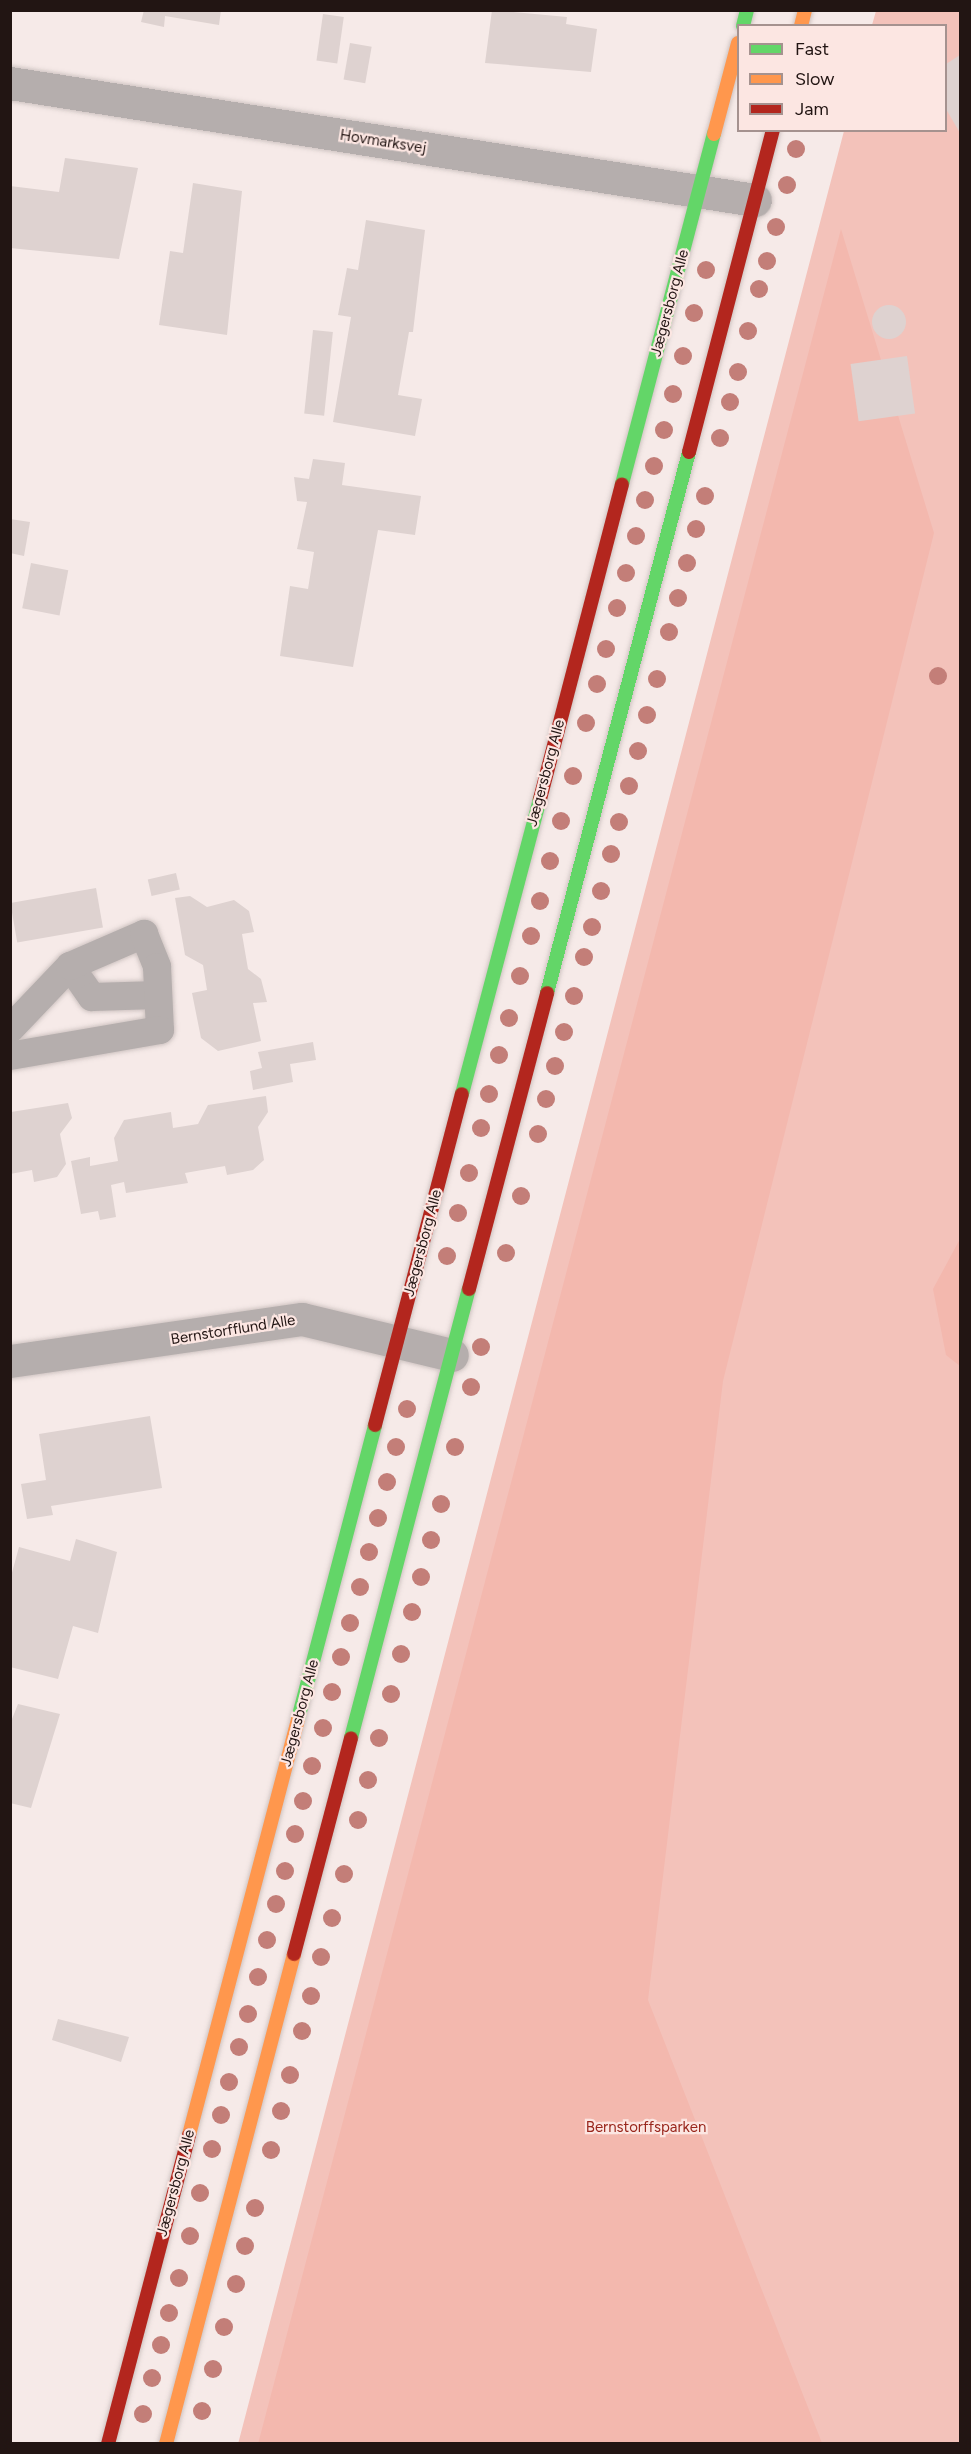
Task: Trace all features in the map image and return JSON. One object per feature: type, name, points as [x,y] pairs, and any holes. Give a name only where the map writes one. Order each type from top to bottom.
[{"type":"street","name":"Jægersborg Alle","points":[[108,2444],[737,47]]},
{"type":"street","name":"Hovmarksvej","points":[[10,83],[755,200]]},
{"type":"street","points":[[166,2444],[772,132]]},
{"type":"street","name":"Bernstorfflund Alle","points":[[10,1361],[302,1319],[452,1355]]},
{"type":"lane","points":[[10,1029],[70,966],[144,934],[157,967],[160,1030],[10,1056]]},
{"type":"lane","points":[[70,966],[92,997],[158,995]]},
{"type":"green space","name":"Bernstorffsparken","points":[[876,11],[960,11],[960,2443],[238,2444],[844,132],[947,132],[947,24],[872,24]]},
{"type":"green space","points":[[841,229],[934,533],[723,1381],[648,2000],[822,2443],[258,2444]]},
{"type":"green space","points":[[960,1239],[960,1366],[946,1355],[933,1289]]},
{"type":"building","points":[[144,10],[221,10],[219,25],[165,16],[164,27],[141,22]]},
{"type":"building","points":[[492,10],[567,17],[566,24],[597,29],[591,72],[485,63]]},
{"type":"building","points":[[323,14],[344,17],[337,63],[316,61]]},
{"type":"building","points":[[350,43],[372,47],[365,83],[344,79]]},
{"type":"building","points":[[960,55],[960,133],[947,111],[947,63]]},
{"type":"building","points":[[65,158],[138,168],[119,259],[10,248],[10,186],[59,192]]},
{"type":"building","points":[[193,183],[242,191],[227,335],[159,325],[170,251],[183,253]]},
{"type":"building","points":[[366,220],[425,230],[413,332],[409,332],[398,395],[422,399],[415,436],[333,422],[351,317],[338,315],[347,268],[358,270]]},
{"type":"building","points":[[889,305],[901,310],[906,322],[901,334],[889,339],[877,334],[872,322],[877,310]]},
{"type":"building","points":[[313,330],[333,332],[324,416],[304,414]]},
{"type":"building","points":[[907,356],[915,413],[859,421],[851,364]]},
{"type":"building","points":[[313,459],[345,463],[342,485],[421,496],[415,535],[378,530],[353,667],[280,656],[290,586],[308,589],[314,552],[297,549],[307,502],[297,501],[294,477],[309,479]]},
{"type":"building","points":[[10,519],[30,522],[24,556],[10,553]]},
{"type":"building","points":[[31,563],[68,570],[60,615],[22,608]]},
{"type":"building","points":[[176,873],[180,890],[152,896],[148,880]]},
{"type":"building","points":[[96,888],[103,927],[17,942],[10,903]]},
{"type":"building","points":[[190,896],[207,907],[234,900],[249,911],[254,932],[242,934],[248,969],[261,979],[267,1002],[253,1003],[261,1041],[218,1051],[201,1038],[192,993],[207,990],[203,965],[185,955],[175,898]]},
{"type":"building","points":[[313,1042],[316,1060],[290,1064],[293,1082],[253,1090],[250,1071],[262,1068],[258,1052]]},
{"type":"building","points":[[266,1096],[268,1112],[258,1127],[264,1160],[253,1170],[227,1175],[225,1166],[185,1173],[188,1183],[126,1193],[124,1182],[111,1185],[116,1217],[100,1220],[98,1211],[81,1214],[71,1161],[90,1157],[90,1166],[118,1161],[114,1138],[124,1120],[171,1112],[173,1128],[198,1124],[208,1105]]},
{"type":"building","points":[[68,1103],[72,1118],[60,1134],[66,1164],[57,1177],[34,1182],[32,1170],[10,1174],[11,1112]]},
{"type":"building","points":[[150,1416],[162,1488],[51,1506],[53,1515],[27,1519],[21,1484],[46,1480],[39,1434]]},
{"type":"building","points":[[76,1539],[117,1552],[98,1633],[73,1626],[58,1679],[10,1667],[10,1580],[19,1547],[70,1561]]},
{"type":"building","points":[[18,1704],[60,1714],[31,1808],[10,1803],[10,1724]]},
{"type":"building","points":[[58,2019],[129,2037],[121,2062],[52,2040]]},
{"type":"traffic: fast","points":[[744,24],[747,10]]},
{"type":"traffic: fast","points":[[622,484],[714,134]]},
{"type":"traffic: fast","points":[[547,993],[689,452]]},
{"type":"traffic: fast","points":[[462,1094],[540,799]]},
{"type":"traffic: fast","points":[[351,1738],[469,1289]]},
{"type":"traffic: fast","points":[[298,1719],[375,1425]]},
{"type":"traffic: slow","points":[[802,24],[805,10]]},
{"type":"traffic: slow","points":[[714,134],[737,47]]},
{"type":"traffic: slow","points":[[189,2135],[298,1719]]},
{"type":"traffic: slow","points":[[166,2444],[294,1954]]},
{"type":"traffic: jam","points":[[689,452],[772,132]]},
{"type":"traffic: jam","points":[[540,799],[622,484]]},
{"type":"traffic: jam","points":[[469,1289],[547,993]]},
{"type":"traffic: jam","points":[[375,1425],[462,1094]]},
{"type":"traffic: jam","points":[[294,1954],[351,1738]]},
{"type":"traffic: jam","points":[[108,2444],[189,2135]]}]
